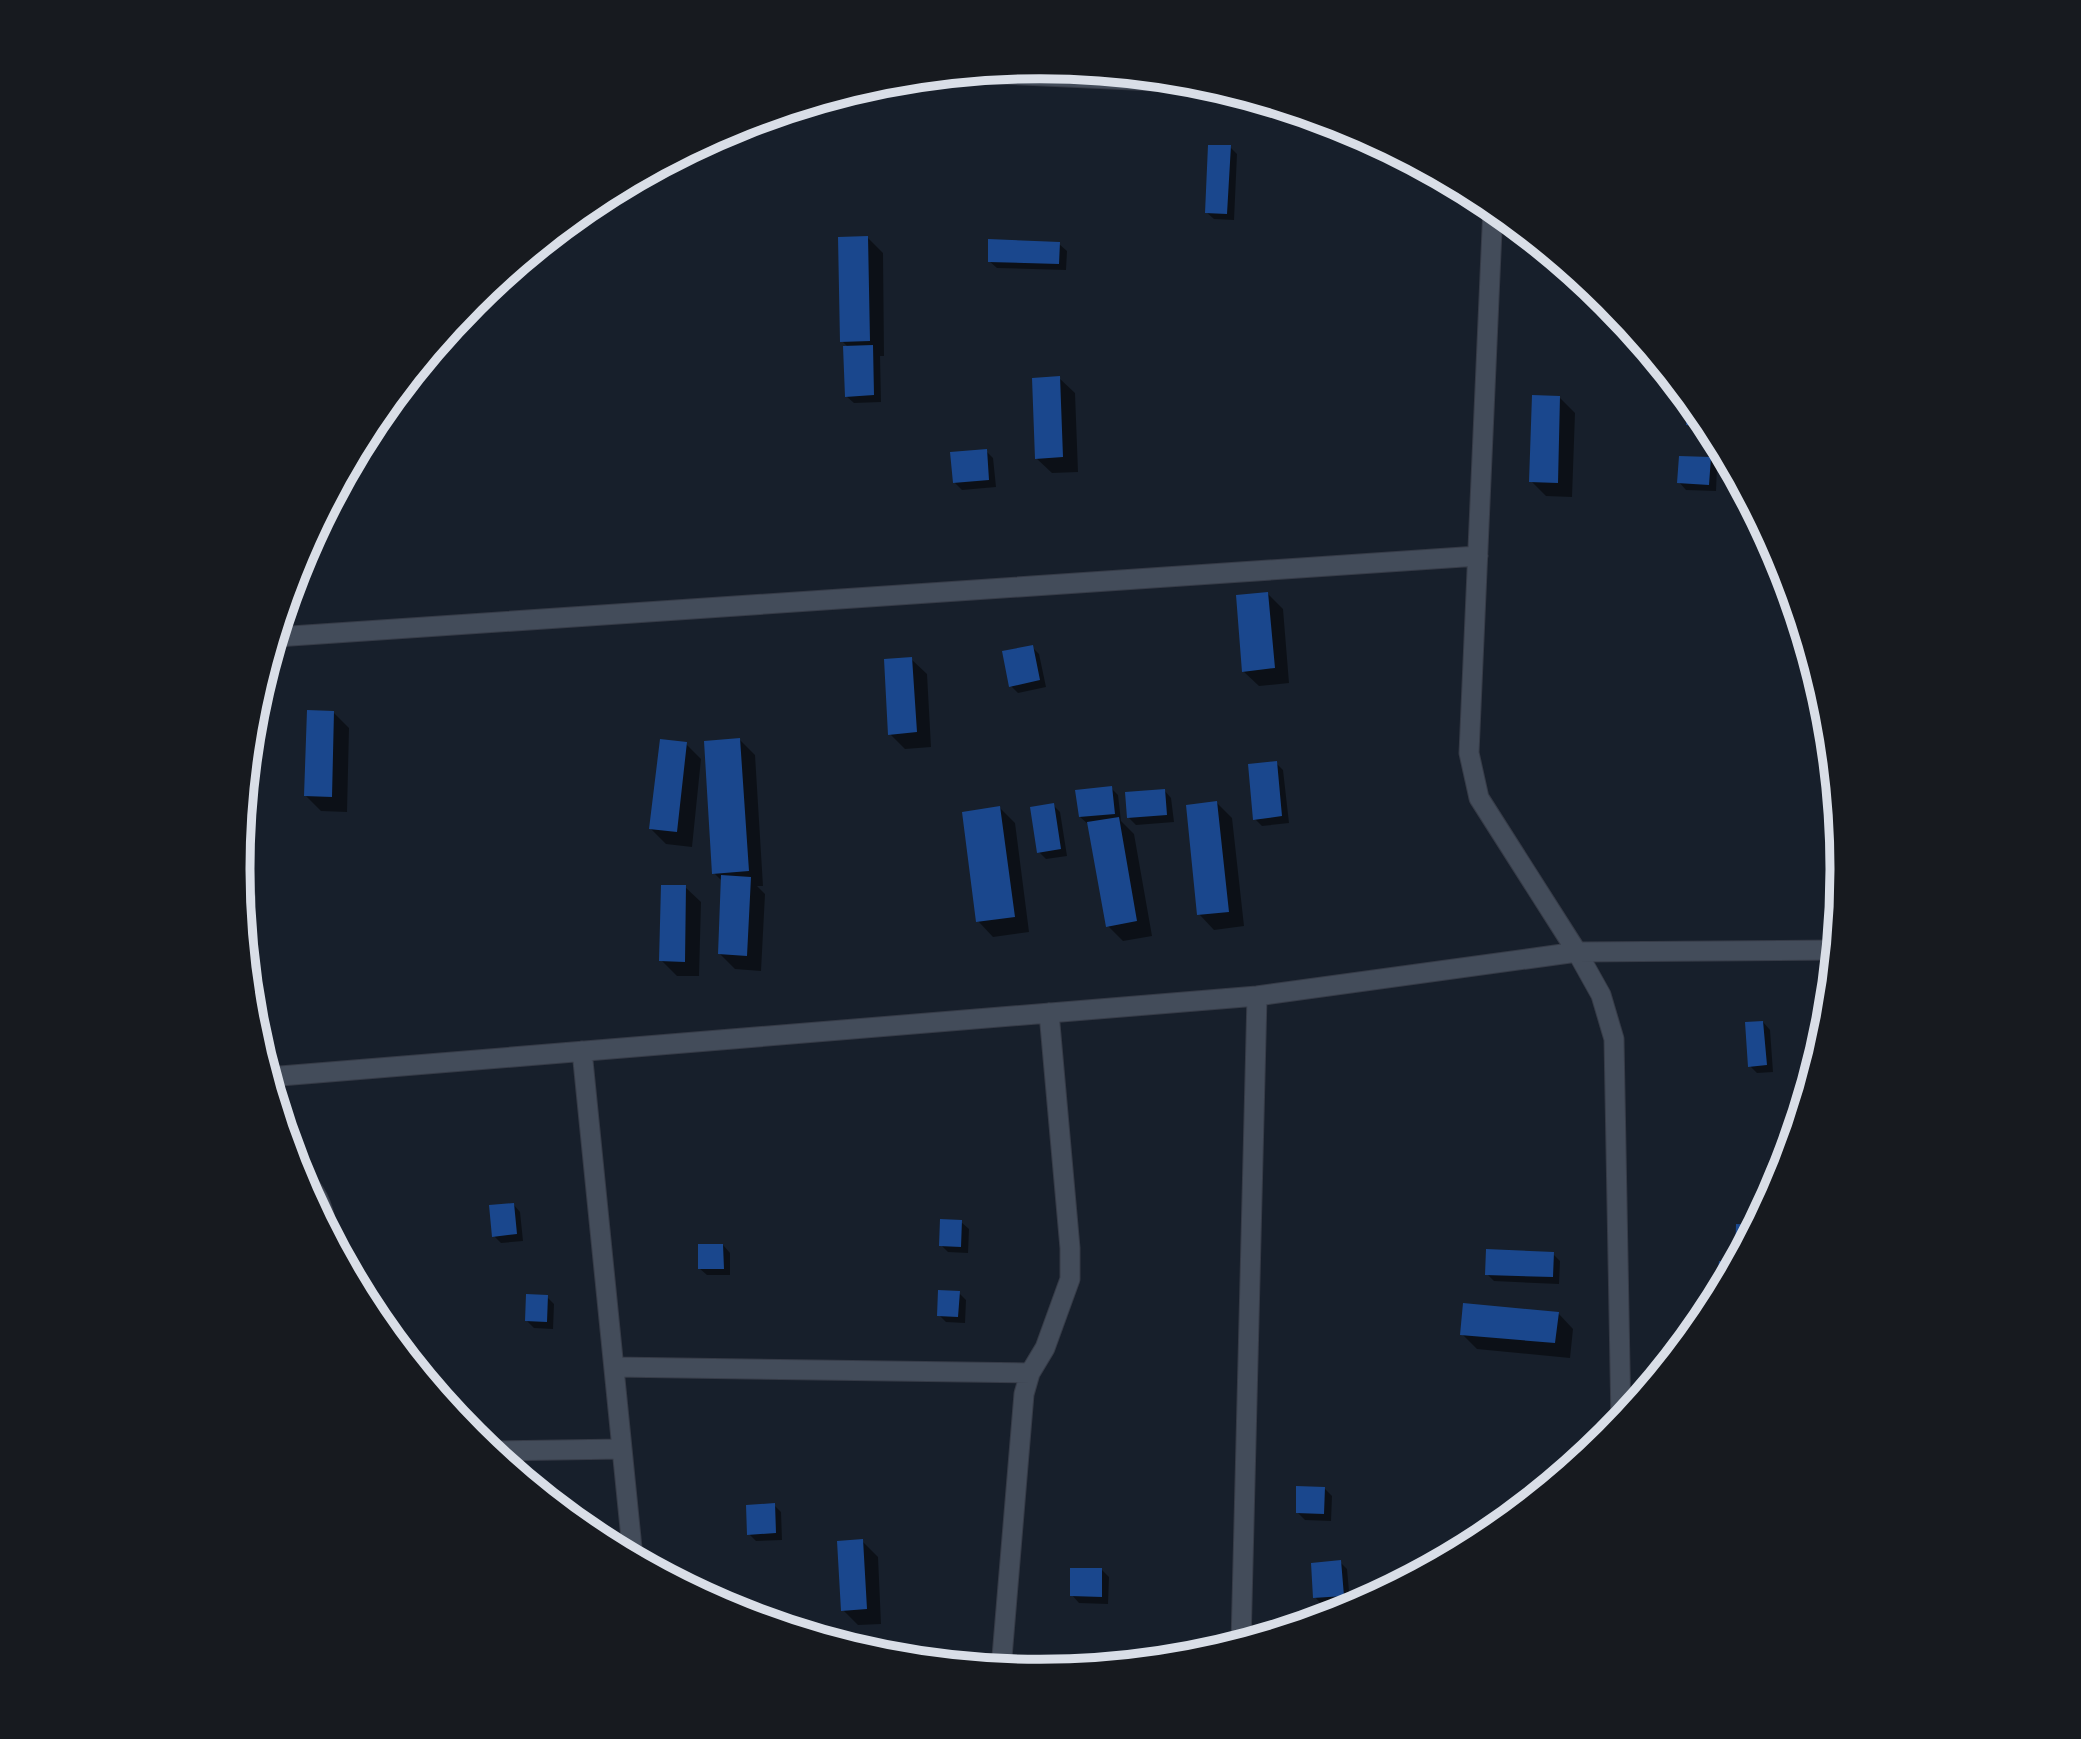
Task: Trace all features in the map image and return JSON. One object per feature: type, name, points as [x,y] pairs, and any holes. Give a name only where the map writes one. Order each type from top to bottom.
[{"type":"street","points":[[1492,221],[1469,753],[1479,798],[1577,951],[1601,995],[1614,1038],[1621,1407]]},
{"type":"street","points":[[286,636],[1478,556]]},
{"type":"street","points":[[278,1076],[1257,996],[1577,951],[1827,950]]},
{"type":"street","points":[[1241,1634],[1257,996]]},
{"type":"street","points":[[1002,1659],[1024,1394],[1030,1373],[1045,1348],[1070,1279],[1070,1248],[1049,1013]]},
{"type":"street","points":[[582,1051],[632,1546]]},
{"type":"street","points":[[614,1367],[1030,1373]]},
{"type":"street","points":[[505,1451],[622,1449]]},
{"type":"building","points":[[1208,145],[1231,145],[1227,214],[1205,213]]},
{"type":"building","points":[[868,236],[870,341],[840,342],[838,237]]},
{"type":"building","points":[[988,239],[1060,242],[1059,264],[988,262]]},
{"type":"building","points":[[873,345],[874,395],[845,397],[843,346]]},
{"type":"building","points":[[1060,376],[1063,457],[1035,459],[1032,378]]},
{"type":"building","points":[[1532,395],[1560,396],[1558,483],[1529,482]]},
{"type":"building","points":[[1687,415],[1696,427],[1686,425]]},
{"type":"building","points":[[987,449],[989,480],[953,483],[950,452]]},
{"type":"building","points":[[1679,456],[1711,457],[1709,485],[1677,483]]},
{"type":"building","points":[[1268,592],[1275,668],[1242,672],[1236,595]]},
{"type":"building","points":[[1033,645],[1040,680],[1009,687],[1002,651]]},
{"type":"building","points":[[912,657],[917,732],[888,735],[884,659]]},
{"type":"building","points":[[307,710],[334,711],[332,797],[304,796]]},
{"type":"building","points":[[740,738],[749,871],[712,874],[704,741]]},
{"type":"building","points":[[660,739],[687,742],[677,832],[649,829]]},
{"type":"building","points":[[1277,761],[1282,816],[1253,820],[1248,764]]},
{"type":"building","points":[[1112,786],[1115,814],[1079,817],[1075,790]]},
{"type":"building","points":[[1165,789],[1167,815],[1127,818],[1125,792]]},
{"type":"building","points":[[1217,801],[1229,912],[1197,915],[1186,805]]},
{"type":"building","points":[[1054,803],[1061,849],[1037,853],[1030,807]]},
{"type":"building","points":[[1000,806],[1015,917],[976,922],[962,812]]},
{"type":"building","points":[[1119,817],[1137,921],[1106,927],[1087,822]]},
{"type":"building","points":[[721,875],[751,877],[747,956],[718,954]]},
{"type":"building","points":[[661,885],[686,885],[685,962],[659,961]]},
{"type":"building","points":[[1763,1021],[1767,1065],[1748,1067],[1745,1022]]},
{"type":"building","points":[[514,1203],[517,1234],[492,1237],[489,1205]]},
{"type":"building","points":[[940,1219],[962,1220],[961,1247],[939,1246]]},
{"type":"building","points":[[1736,1224],[1747,1225],[1735,1246]]},
{"type":"building","points":[[698,1244],[723,1244],[724,1269],[698,1269]]},
{"type":"building","points":[[1486,1249],[1554,1252],[1553,1277],[1485,1275]]},
{"type":"building","points":[[1719,1261],[1727,1262],[1725,1265],[1717,1278]]},
{"type":"building","points":[[938,1290],[960,1291],[958,1317],[937,1316]]},
{"type":"building","points":[[526,1294],[548,1295],[547,1322],[525,1321]]},
{"type":"building","points":[[1463,1303],[1559,1312],[1555,1343],[1460,1335]]},
{"type":"building","points":[[1296,1486],[1325,1487],[1324,1514],[1296,1513]]},
{"type":"building","points":[[775,1503],[776,1533],[747,1535],[746,1505]]},
{"type":"building","points":[[863,1539],[867,1609],[841,1611],[837,1541]]},
{"type":"building","points":[[1341,1560],[1344,1596],[1313,1598],[1311,1563]]},
{"type":"building","points":[[1070,1568],[1102,1568],[1102,1597],[1070,1596]]}]
